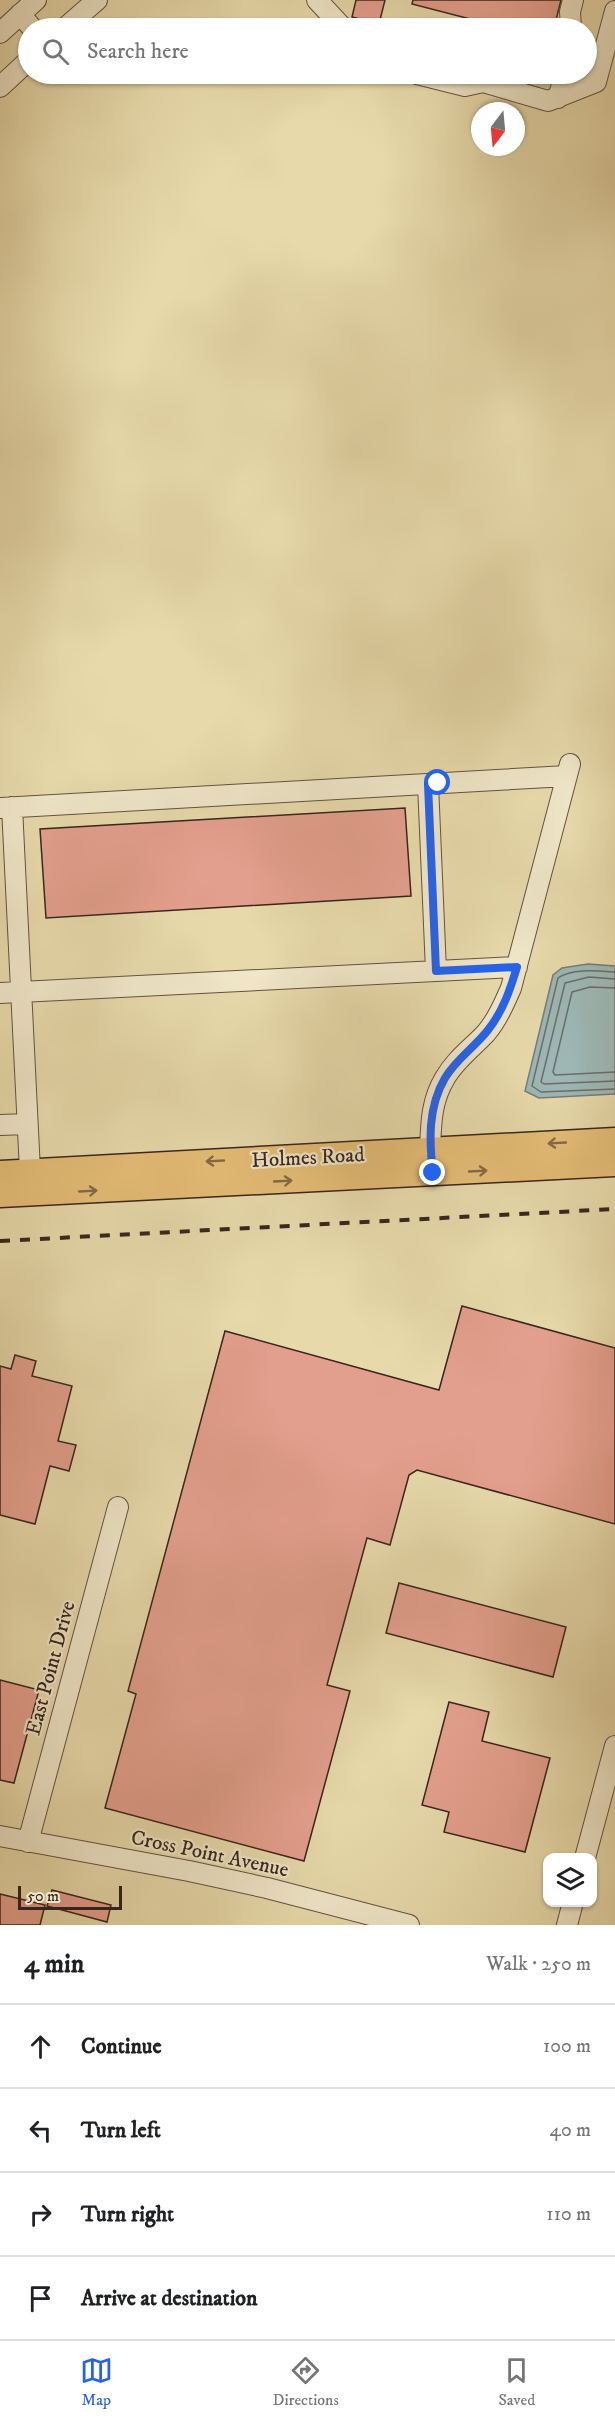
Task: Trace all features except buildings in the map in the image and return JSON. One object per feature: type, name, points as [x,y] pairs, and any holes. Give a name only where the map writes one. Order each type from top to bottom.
[{"type":"main road","name":"Holmes Road","points":[[431,1162],[615,1140]]},
{"type":"main road","name":"Holmes Road","points":[[0,1196],[30,1183],[431,1162],[615,1164]]},
{"type":"main road","name":"Holmes Road","points":[[0,1173],[30,1183]]},
{"type":"street","points":[[27,18],[36,0]]},
{"type":"street","points":[[76,18],[97,0]]},
{"type":"street","points":[[317,0],[334,18]]},
{"type":"street","points":[[570,18],[573,0]]},
{"type":"street","points":[[490,84],[548,100],[606,85],[615,11]]},
{"type":"street","points":[[0,33],[18,25]]},
{"type":"street","points":[[0,87],[18,70]]},
{"type":"street","points":[[457,84],[465,86],[474,84]]},
{"type":"street","points":[[558,98],[562,84]]},
{"type":"street","points":[[30,1183],[21,992],[6,808],[428,784],[569,770],[517,967],[503,1008],[488,1031],[459,1059],[445,1077],[436,1097],[431,1117],[431,1162]]},
{"type":"street","points":[[428,784],[436,971]]},
{"type":"street","points":[[0,993],[517,967]]},
{"type":"street","points":[[0,1125],[27,1124]]},
{"type":"street","name":"East Point Drive","points":[[28,1842],[118,1507]]},
{"type":"street","points":[[586,1853],[615,1746]]},
{"type":"street","name":"Cross Point Avenue","points":[[0,1836],[257,1886],[409,1925]]},
{"type":"street","points":[[567,1925],[572,1907]]},
{"type":"water","points":[[588,964],[615,966],[615,1094],[539,1098],[525,1091],[553,975],[562,968]]},
{"type":"railway","points":[[0,1241],[615,1209]]},
{"type":"route","points":[[433,1173],[430,1150],[431,1117],[436,1097],[445,1077],[459,1059],[488,1031],[503,1008],[517,967],[436,971],[428,784],[438,783]]}]
